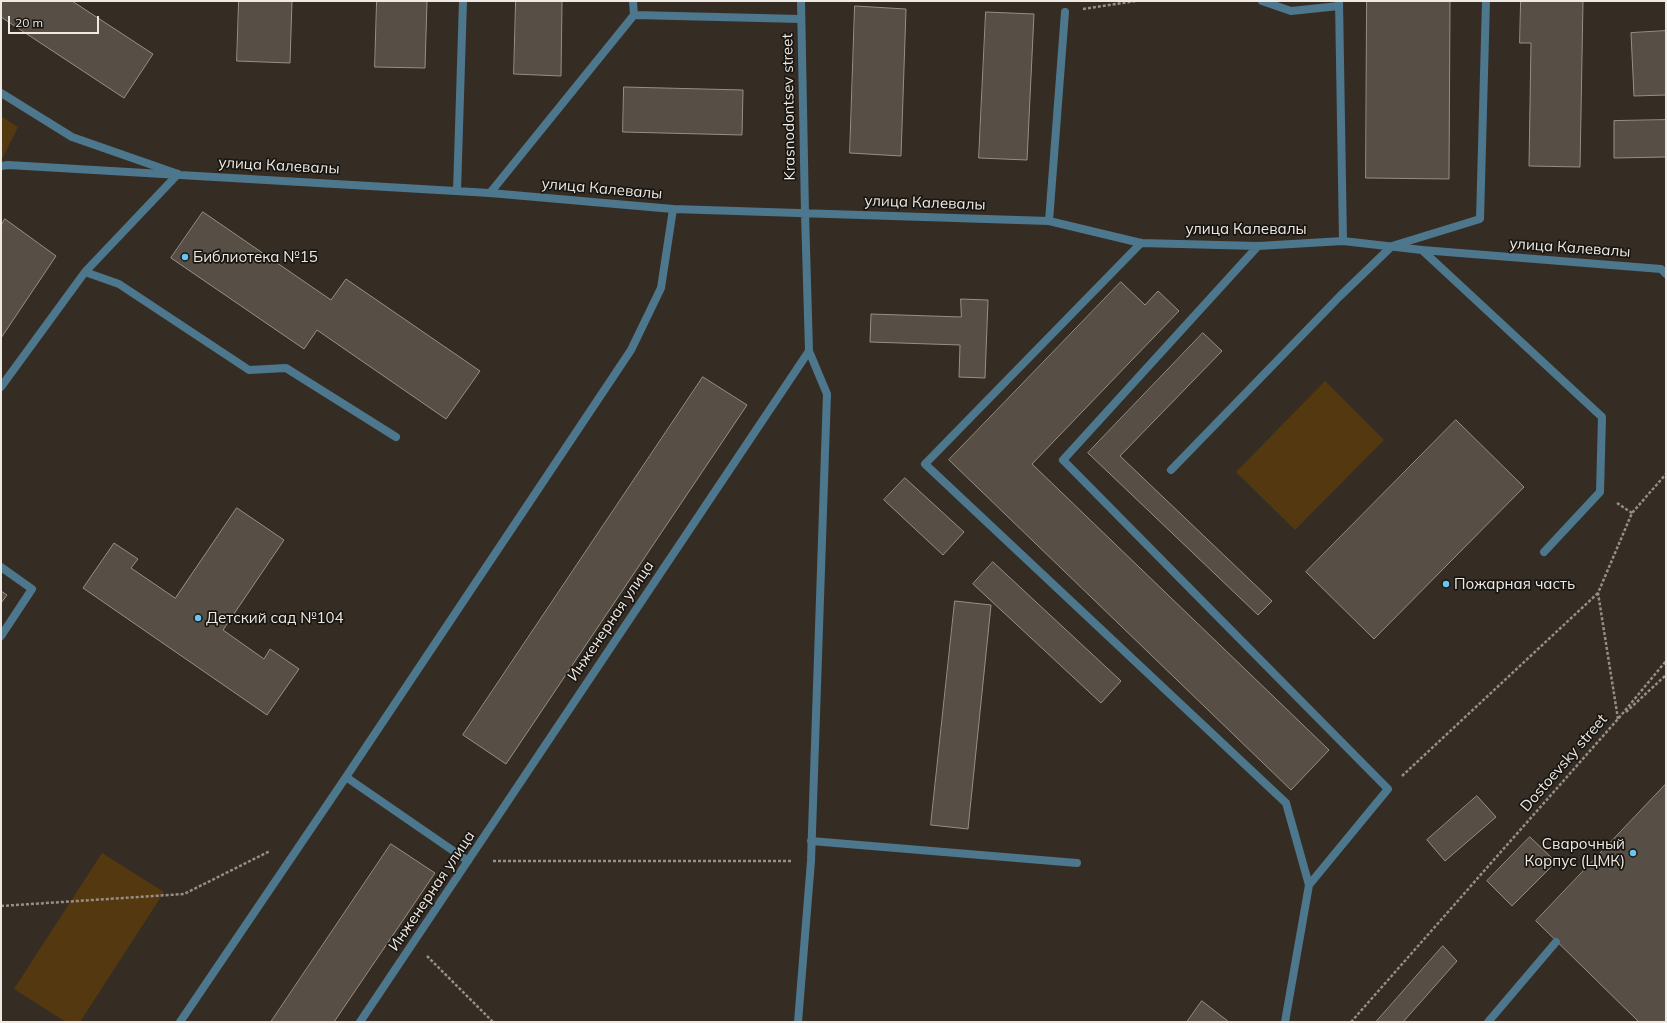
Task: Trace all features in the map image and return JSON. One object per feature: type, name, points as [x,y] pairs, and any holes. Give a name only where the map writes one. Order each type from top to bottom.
[{"type":"street","points":[[457,191],[463,1]]},
{"type":"street","points":[[490,193],[634,15],[633,1]]},
{"type":"street","name":"Krasnodontsev street","points":[[801,1],[805,213]]},
{"type":"street","points":[[1262,1],[1291,11],[1339,4],[1343,241]]},
{"type":"street","points":[[1171,470],[1340,296],[1392,246],[1480,219],[1486,1]]},
{"type":"street","points":[[1049,221],[1064,12]]},
{"type":"street","points":[[634,15],[801,19]]},
{"type":"street","points":[[1,93],[72,137],[178,174],[85,272],[1,387]]},
{"type":"street","name":"улица Калевалы","points":[[1,166],[8,164],[490,193],[673,209],[1049,221],[1141,243],[1258,246],[1343,241],[1422,250],[1664,270]]},
{"type":"street","points":[[180,1022],[346,777],[631,350],[660,288],[673,209]]},
{"type":"street","points":[[798,1022],[811,861],[827,394],[809,351],[805,213]]},
{"type":"street","points":[[1141,243],[925,464],[1286,803],[1309,885],[1285,1022]]},
{"type":"street","points":[[1258,246],[1063,460],[1388,789],[1309,885]]},
{"type":"street","points":[[1422,250],[1602,417],[1600,492],[1544,552]]},
{"type":"street","points":[[85,272],[119,284],[249,370],[286,368],[396,437]]},
{"type":"street","name":"Инженерная улица","points":[[360,1022],[809,351]]},
{"type":"street","points":[[1,567],[32,589],[1,636]]},
{"type":"street","points":[[346,777],[468,861]]},
{"type":"street","points":[[811,841],[1077,863]]},
{"type":"street","points":[[1488,1022],[1556,942]]},
{"type":"path","points":[[1064,12],[1136,1]]},
{"type":"path","points":[[1388,789],[1598,593],[1632,513],[1666,474]]},
{"type":"path","name":"Dostoevsky street","points":[[1351,1022],[1618,719],[1598,593]]},
{"type":"path","points":[[1618,719],[1666,661]]},
{"type":"path","points":[[1618,719],[1666,675]]},
{"type":"path","points":[[1,906],[184,894],[274,850]]},
{"type":"path","points":[[468,861],[811,861]]},
{"type":"path","points":[[414,943],[493,1022]]},
{"type":"shaded area","points":[[1,116],[18,127],[1,161]]},
{"type":"shaded area","points":[[1325,381],[1384,440],[1295,530],[1236,472]]},
{"type":"shaded area","points":[[102,853],[164,892],[80,1022],[66,1022],[14,989]]},
{"type":"building","points":[[2,1],[72,1],[153,54],[124,98],[1,17]]},
{"type":"building","points":[[239,1],[292,1],[290,63],[237,61]]},
{"type":"building","points":[[377,1],[427,1],[425,68],[375,67]]},
{"type":"building","points":[[516,1],[562,1],[561,76],[514,74]]},
{"type":"building","points":[[1367,1],[1450,1],[1449,179],[1366,178]]},
{"type":"building","points":[[1521,1],[1583,1],[1580,167],[1529,166],[1531,43],[1520,43]]},
{"type":"building","points":[[855,6],[906,9],[901,156],[850,153]]},
{"type":"building","points":[[986,12],[1034,14],[1027,160],[979,158]]},
{"type":"building","points":[[1666,31],[1666,95],[1634,96],[1631,33]]},
{"type":"building","points":[[624,87],[743,90],[742,135],[623,132]]},
{"type":"building","points":[[1666,120],[1666,157],[1614,158],[1614,121]]},
{"type":"building","points":[[203,212],[331,300],[346,279],[480,371],[446,419],[317,330],[304,349],[171,258]]},
{"type":"building","points":[[5,219],[56,256],[1,338],[1,226]]},
{"type":"building","points":[[1121,282],[1145,305],[1158,291],[1179,311],[1032,464],[1329,750],[1291,790],[949,460]]},
{"type":"building","points":[[961,299],[988,300],[985,378],[959,377],[960,345],[870,342],[871,314],[961,317]]},
{"type":"building","points":[[1203,333],[1222,351],[1120,456],[1272,601],[1258,615],[1088,453]]},
{"type":"building","points":[[703,377],[747,405],[506,764],[463,735]]},
{"type":"building","points":[[1456,420],[1524,487],[1374,639],[1306,572]]},
{"type":"building","points":[[905,478],[964,532],[943,555],[884,500]]},
{"type":"building","points":[[237,508],[284,540],[223,630],[264,659],[270,649],[299,669],[267,715],[83,588],[114,543],[138,559],[131,568],[175,598]]},
{"type":"building","points":[[993,562],[1121,681],[1101,703],[973,584]]},
{"type":"building","points":[[1,591],[7,595],[1,603]]},
{"type":"building","points":[[955,601],[991,605],[968,829],[931,825]]},
{"type":"building","name":"Сварочный Корпус (ЦМК)","points":[[1666,784],[1666,1022],[1639,1022],[1536,921]]},
{"type":"building","points":[[1477,796],[1496,817],[1445,861],[1427,840]]},
{"type":"building","points":[[1530,837],[1556,862],[1512,906],[1487,881]]},
{"type":"building","points":[[391,844],[435,873],[334,1022],[271,1022]]},
{"type":"building","points":[[1443,946],[1457,961],[1403,1022],[1376,1022]]},
{"type":"building","points":[[1202,1001],[1229,1022],[1187,1022]]},
{"type":"place","name":"Библиотека №15","points":[[185,257]]},
{"type":"place","name":"Пожарная часть","points":[[1446,584]]},
{"type":"place","name":"Детский сад №104","points":[[198,618]]},
{"type":"place","name":"Сварочный Корпус (ЦМК)","points":[[1633,853]]}]
